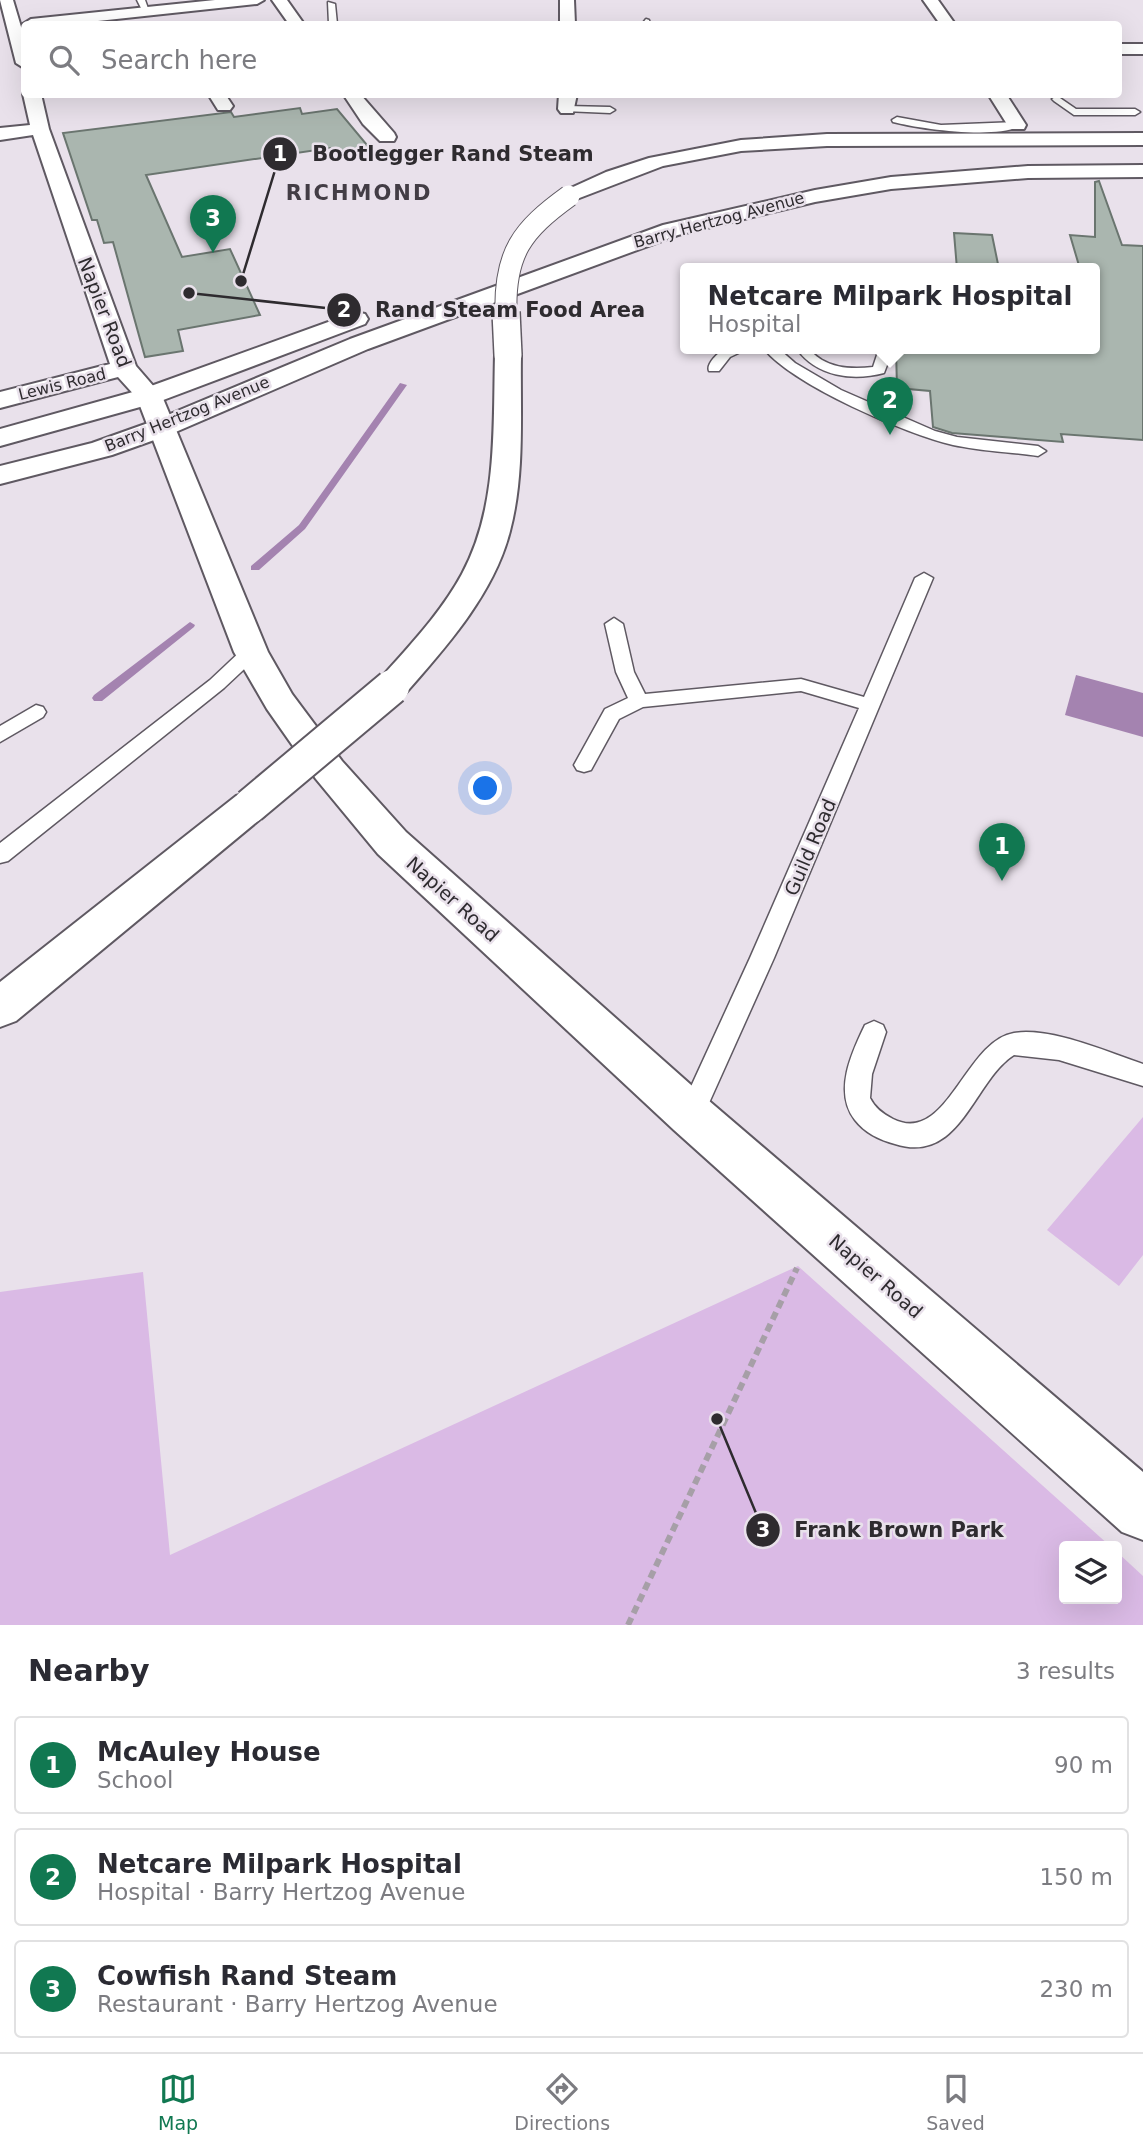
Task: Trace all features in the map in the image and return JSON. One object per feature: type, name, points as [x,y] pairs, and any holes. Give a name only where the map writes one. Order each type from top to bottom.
[{"type":"main road","points":[[6,0],[18,26],[21,44]]},
{"type":"main road","points":[[52,21],[148,7],[257,0]]},
{"type":"main road","points":[[279,0],[296,21]]},
{"type":"main road","points":[[567,0],[568,21]]},
{"type":"main road","points":[[930,0],[946,21]]},
{"type":"main road","points":[[148,7],[164,21]]},
{"type":"main road","points":[[1122,49],[1143,49]]},
{"type":"main road","name":"Napier Road","points":[[33,98],[40,129],[124,368],[149,396],[251,652],[279,701],[322,760],[392,843],[691,1115],[1143,1511]]},
{"type":"main road","points":[[354,98],[370,120],[387,136]]},
{"type":"main road","points":[[1000,98],[1017,125]]},
{"type":"main road","points":[[0,134],[40,129]]},
{"type":"main road","points":[[0,1009],[392,687],[461,603],[478,572],[494,533],[504,458],[509,261],[529,228],[545,213],[569,196],[637,166],[677,155],[743,144],[875,139],[1143,139]]},
{"type":"main road","name":"Barry Hertzog Avenue","points":[[795,180],[891,165],[969,158],[1143,156]]},
{"type":"main road","name":"Barry Hertzog Avenue","points":[[0,475],[102,449],[161,428],[359,344],[671,230],[803,198],[891,183],[1028,172],[1143,171]]},
{"type":"main road","points":[[494,269],[543,251]]},
{"type":"main road","name":"Barry Hertzog Avenue","points":[[0,438],[149,396],[376,311]]},
{"type":"main road","name":"Lewis Road","points":[[0,400],[124,368]]},
{"type":"main road","points":[[0,491],[102,449]]},
{"type":"lane","points":[[331,4],[333,21]]},
{"type":"lane","points":[[1051,98],[1079,99]]},
{"type":"lane","points":[[1057,99],[1074,112],[1135,112]]},
{"type":"lane","points":[[568,102],[610,110]]},
{"type":"lane","points":[[897,120],[921,127],[944,128],[1017,125]]},
{"type":"lane","points":[[714,368],[725,354]]},
{"type":"lane","points":[[777,354],[790,366],[836,393],[930,434],[956,441],[1038,451]]},
{"type":"lane","points":[[806,354],[824,366],[850,372],[870,372],[879,370],[884,354]]},
{"type":"lane","name":"Guild Road","points":[[691,1115],[762,958],[924,578]]},
{"type":"lane","points":[[614,624],[625,672],[639,701]]},
{"type":"lane","points":[[0,855],[217,684],[251,652]]},
{"type":"lane","points":[[584,765],[612,714],[639,701],[801,685],[870,705]]},
{"type":"lane","points":[[0,735],[36,712]]},
{"type":"lane","points":[[874,1032],[855,1091],[858,1105],[874,1123],[906,1135],[926,1135],[944,1123],[991,1059],[1000,1050],[1011,1045],[1040,1045],[1143,1075]]},
{"type":"path","points":[[628,1625],[798,1266],[815,1223]]},
{"type":"shaded area","points":[[1076,675],[1143,693],[1143,737],[1065,715]]},
{"type":"shaded area","points":[[1143,1117],[1143,1255],[1119,1286],[1047,1230]]},
{"type":"shaded area","points":[[798,1266],[1104,1541],[1059,1541],[1059,1604],[1122,1604],[1122,1557],[1143,1576],[1143,1625],[0,1625],[0,1292],[143,1272],[170,1555]]},
{"type":"building","points":[[300,108],[302,114],[337,109],[372,151],[336,156],[330,148],[146,175],[182,257],[230,249],[260,315],[178,330],[183,351],[145,357],[113,242],[104,243],[97,220],[92,220],[63,133],[231,112],[234,117]]},
{"type":"building","points":[[1099,181],[1122,245],[1143,246],[1143,440],[1061,434],[1063,442],[952,433],[933,427],[930,391],[897,388],[896,354],[1100,354],[1100,263],[1078,263],[1070,235],[1095,237],[1095,182]]},
{"type":"building","points":[[954,233],[992,235],[998,263],[956,263]]},
{"type":"waterway","points":[[255,568],[302,527],[403,385]]},
{"type":"waterway","points":[[98,698],[190,625]]},
{"type":"place","name":"Cowfish Rand Steam","points":[[213,253]]},
{"type":"place","name":"Bootlegger Rand Steam","points":[[241,281]]},
{"type":"place","name":"Rand Steam Food Area","points":[[189,293]]},
{"type":"place","name":"Netcare Milpark Hospital","points":[[890,435]]},
{"type":"place","name":"McAuley House","points":[[1002,881]]},
{"type":"place","name":"Frank Brown Park","points":[[717,1419]]},
{"type":"district","name":"RICHMOND","points":[[359,193]]}]
